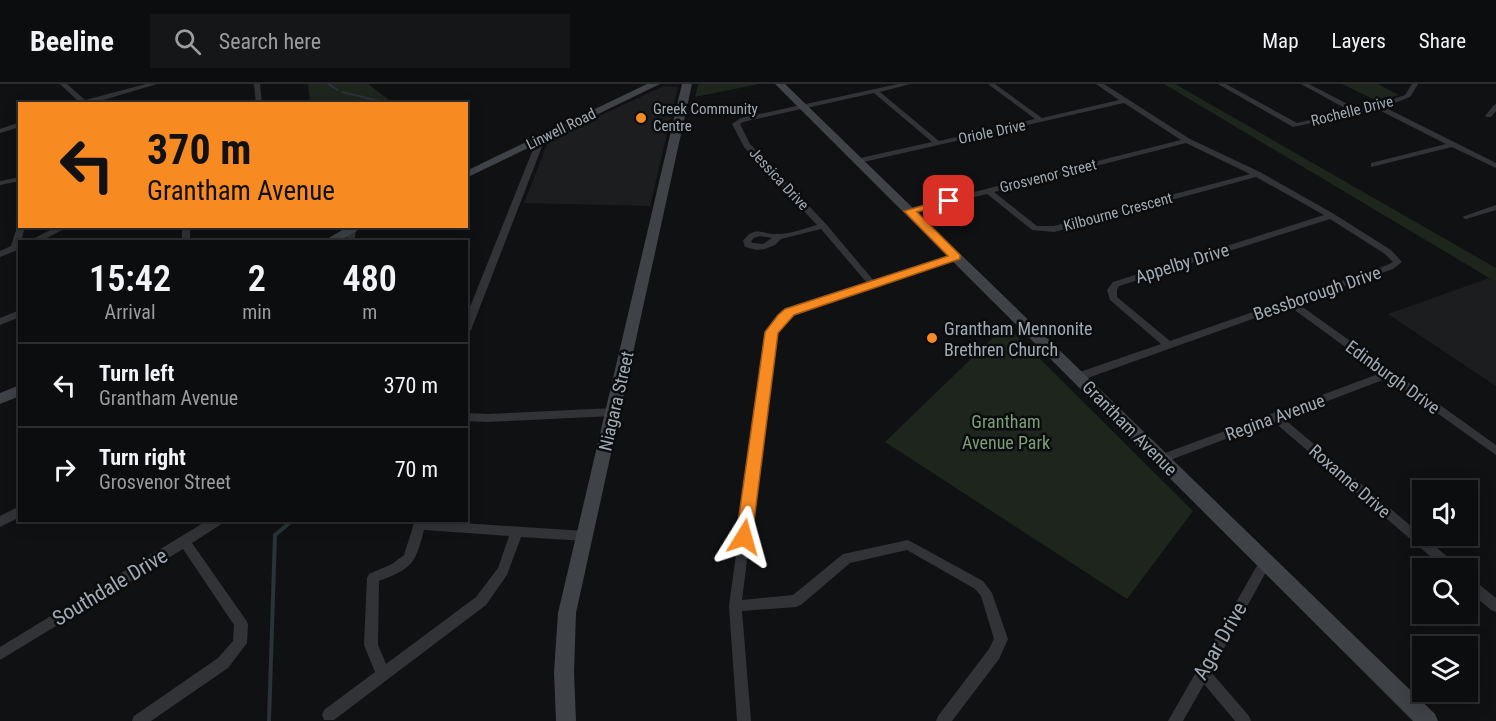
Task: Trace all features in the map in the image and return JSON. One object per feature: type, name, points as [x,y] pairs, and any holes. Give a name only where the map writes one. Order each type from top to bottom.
[{"type":"main road","name":"Linwell Road","points":[[468,174],[655,84]]},
{"type":"main road","name":"Grantham Avenue","points":[[780,84],[1428,721]]},
{"type":"main road","name":"Niagara Street","points":[[566,721],[564,672],[567,613],[614,412],[685,86]]},
{"type":"main road","points":[[334,240],[354,233]]},
{"type":"main road","points":[[0,399],[18,391]]},
{"type":"street","points":[[63,84],[80,102]]},
{"type":"street","points":[[85,102],[154,84]]},
{"type":"street","points":[[257,84],[259,102]]},
{"type":"street","points":[[803,107],[907,84]]},
{"type":"street","points":[[990,84],[1042,121]]},
{"type":"street","name":"Bessborough Drive","points":[[1078,377],[1390,267],[1398,262],[1388,252],[1332,216],[1257,174],[1186,141],[1099,84]]},
{"type":"street","name":"Rochelle Drive","points":[[1221,84],[1296,125],[1378,107],[1408,96],[1415,84]]},
{"type":"street","points":[[1304,84],[1357,112]]},
{"type":"street","points":[[874,91],[938,144]]},
{"type":"street","name":"Oriole Drive","points":[[859,161],[1125,101]]},
{"type":"street","points":[[1489,116],[1496,106]]},
{"type":"street","name":"Jessica Drive","points":[[803,107],[741,120],[736,124],[747,145],[823,226],[872,284]]},
{"type":"street","points":[[1378,107],[1496,166]]},
{"type":"street","points":[[0,130],[18,125]]},
{"type":"street","points":[[468,325],[541,139]]},
{"type":"street","name":"Grosvenor Street","points":[[909,211],[1186,141]]},
{"type":"street","points":[[1374,165],[1453,144]]},
{"type":"street","name":"Kilbourne Crescent","points":[[988,191],[1035,228],[1054,229],[1257,174]]},
{"type":"street","points":[[0,183],[18,179]]},
{"type":"street","points":[[1466,217],[1496,207]]},
{"type":"street","name":"Appelby Drive","points":[[1168,345],[1113,298],[1112,290],[1116,284],[1332,216]]},
{"type":"street","points":[[778,237],[823,226]]},
{"type":"street","points":[[35,240],[62,228]]},
{"type":"street","points":[[0,254],[17,247]]},
{"type":"street","points":[[744,721],[735,606],[771,332],[782,317],[790,312],[956,257]]},
{"type":"street","name":"Edinburgh Drive","points":[[1290,302],[1496,451]]},
{"type":"street","points":[[0,322],[18,314]]},
{"type":"street","name":"Regina Avenue","points":[[1161,459],[1389,374]]},
{"type":"street","points":[[468,417],[614,412]]},
{"type":"street","name":"Roxanne Drive","points":[[1275,417],[1440,558]]},
{"type":"street","points":[[0,522],[18,512]]},
{"type":"street","name":"Southdale Drive","points":[[0,654],[216,522]]},
{"type":"street","points":[[383,674],[371,645],[373,578],[402,567],[409,561],[420,523],[585,536]]},
{"type":"street","points":[[329,715],[481,601],[503,571],[517,531]]},
{"type":"street","points":[[138,721],[223,663],[240,643],[241,624],[184,542]]},
{"type":"street","points":[[735,606],[796,600],[847,558],[908,545],[979,585],[986,593],[1001,639],[994,654],[943,721]]},
{"type":"street","name":"Agar Drive","points":[[1174,721],[1266,561]]},
{"type":"street","points":[[1478,591],[1496,606]]},
{"type":"street","points":[[1202,672],[1244,721]]},
{"type":"shaded area","points":[[664,86],[678,87],[650,206],[524,203],[549,139]]},
{"type":"shaded area","points":[[1489,278],[1496,282],[1496,386],[1388,314]]},
{"type":"green space","points":[[308,84],[368,84],[392,102],[310,102]]},
{"type":"green space","points":[[698,84],[759,84],[695,97]]},
{"type":"green space","points":[[1164,84],[1175,84],[1496,268],[1496,282]]},
{"type":"green space","points":[[1342,84],[1378,84],[1399,95],[1377,101]]},
{"type":"green space","name":"Grantham Avenue Park","points":[[1006,325],[1193,511],[1127,599],[885,442]]},
{"type":"waterway","points":[[328,84],[338,90]]},
{"type":"waterway","points":[[342,92],[384,102]]},
{"type":"waterway","points":[[269,721],[275,535],[291,522]]},
{"type":"place","name":"Greek Community Centre","points":[[641,118]]},
{"type":"place","name":"Grantham Mennonite Brethren Church","points":[[932,338]]},
{"type":"route","points":[[744,537],[771,332],[782,317],[790,312],[956,257],[909,211],[949,201]]}]
